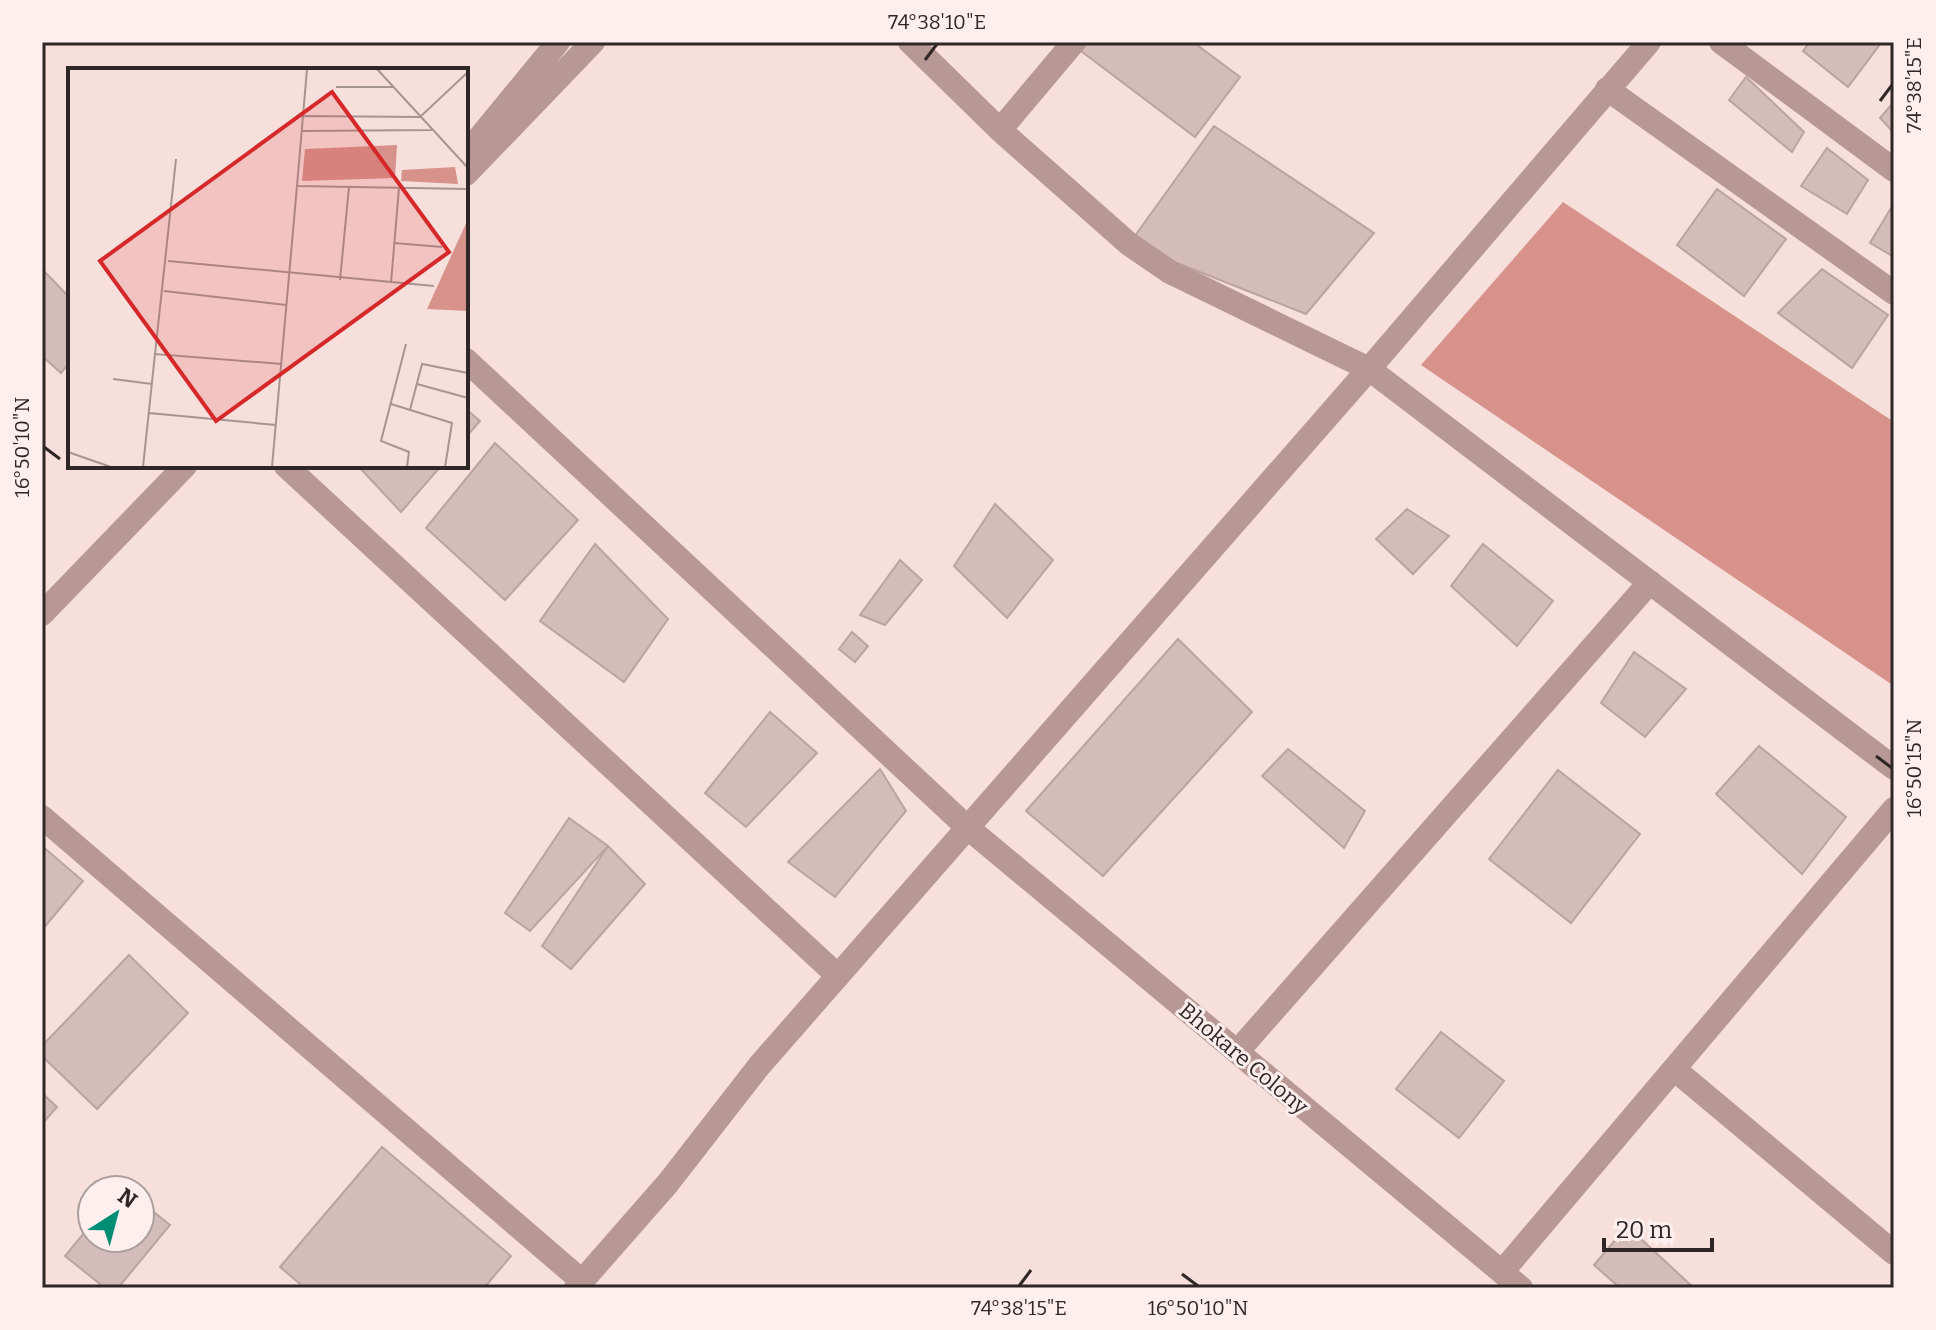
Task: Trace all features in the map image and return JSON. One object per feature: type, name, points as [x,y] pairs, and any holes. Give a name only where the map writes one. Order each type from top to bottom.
[{"type":"street","points":[[468,152],[558,42]]},
{"type":"street","points":[[468,172],[593,42]]},
{"type":"street","points":[[910,42],[1000,130],[1129,244],[1170,272],[1369,369],[1894,768]]},
{"type":"street","points":[[1000,130],[1074,42]]},
{"type":"street","points":[[42,817],[579,1285],[668,1183],[759,1066],[1369,369],[1649,42]]},
{"type":"street","points":[[1721,42],[1894,170]]},
{"type":"street","points":[[1607,89],[1894,293]]},
{"type":"street","name":"Bhokare Colony","points":[[468,362],[968,828],[1521,1288]]},
{"type":"street","points":[[42,614],[183,468]]},
{"type":"street","points":[[288,468],[838,976]]},
{"type":"street","points":[[1237,1052],[1650,582]]},
{"type":"street","points":[[1502,1272],[1894,809]]},
{"type":"street","points":[[1674,1069],[1894,1253]]},
{"type":"shaded area","points":[[1563,202],[1894,422],[1894,686],[1421,365]]},
{"type":"building","points":[[1088,42],[1193,42],[1240,77],[1195,137],[1081,51]]},
{"type":"building","points":[[1810,42],[1881,43],[1848,87],[1803,51]]},
{"type":"building","points":[[1746,77],[1804,132],[1792,152],[1729,100]]},
{"type":"building","points":[[1894,102],[1894,133],[1880,118]]},
{"type":"building","points":[[1214,126],[1374,233],[1306,314],[1129,244]]},
{"type":"building","points":[[1827,148],[1868,180],[1847,214],[1801,186]]},
{"type":"building","points":[[1717,189],[1786,239],[1744,296],[1677,245]]},
{"type":"building","points":[[1894,203],[1894,257],[1870,243]]},
{"type":"building","points":[[42,269],[68,296],[68,364],[61,373],[42,356]]},
{"type":"building","points":[[1822,269],[1888,315],[1852,368],[1778,313]]},
{"type":"building","points":[[468,411],[480,421],[468,435]]},
{"type":"building","points":[[495,443],[578,520],[505,600],[426,528]]},
{"type":"building","points":[[360,468],[439,468],[401,512]]},
{"type":"building","points":[[995,504],[1053,560],[1007,618],[954,566]]},
{"type":"building","points":[[1407,509],[1449,536],[1413,574],[1376,539]]},
{"type":"building","points":[[595,544],[668,619],[624,682],[540,621]]},
{"type":"building","points":[[1483,544],[1553,601],[1517,646],[1451,586]]},
{"type":"building","points":[[900,560],[922,580],[885,625],[860,615]]},
{"type":"building","points":[[852,632],[868,646],[855,662],[839,649]]},
{"type":"building","points":[[1178,639],[1252,712],[1103,876],[1026,811]]},
{"type":"building","points":[[1634,652],[1686,689],[1645,737],[1601,703]]},
{"type":"building","points":[[770,712],[817,753],[746,827],[705,793]]},
{"type":"building","points":[[1759,746],[1846,817],[1802,874],[1716,794]]},
{"type":"building","points":[[1288,749],[1365,811],[1344,848],[1262,776]]},
{"type":"building","points":[[880,769],[906,811],[835,897],[788,862]]},
{"type":"building","points":[[1558,770],[1640,834],[1571,923],[1489,859]]},
{"type":"building","points":[[569,818],[608,846],[530,931],[505,913]]},
{"type":"building","points":[[42,846],[83,881],[42,930]]},
{"type":"building","points":[[608,846],[645,884],[571,969],[542,946]]},
{"type":"building","points":[[129,955],[188,1013],[97,1109],[42,1056],[42,1046]]},
{"type":"building","points":[[1441,1032],[1504,1081],[1459,1138],[1396,1089]]},
{"type":"building","points":[[42,1093],[57,1107],[42,1124]]},
{"type":"building","points":[[382,1147],[511,1256],[484,1288],[305,1288],[280,1267]]},
{"type":"building","points":[[156,1214],[170,1225],[156,1242]]},
{"type":"building","points":[[1627,1226],[1694,1288],[1620,1288],[1594,1265]]},
{"type":"building","points":[[76,1243],[76,1254],[146,1254],[118,1288],[105,1288],[65,1256]]}]
